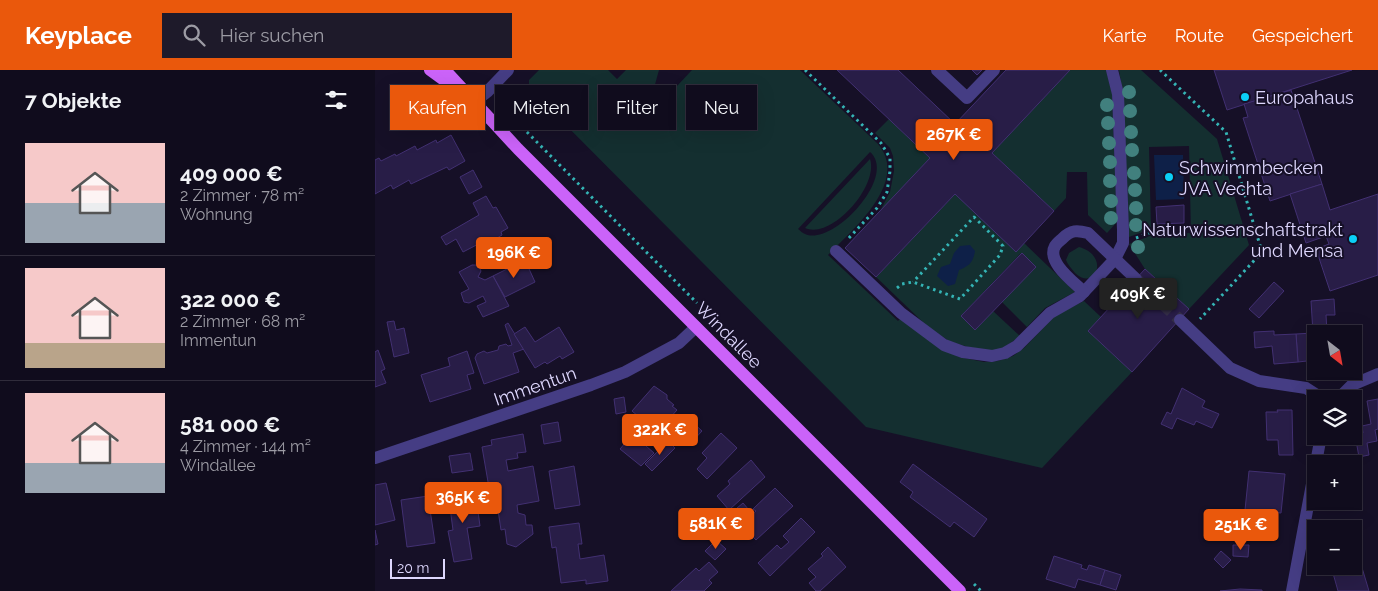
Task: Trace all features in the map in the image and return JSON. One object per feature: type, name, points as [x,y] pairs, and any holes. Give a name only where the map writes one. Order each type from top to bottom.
[{"type":"main road","name":"Windallee","points":[[430,70],[451,85]]},
{"type":"main road","name":"Windallee","points":[[445,70],[459,85]]},
{"type":"main road","name":"Windallee","points":[[485,114],[517,149],[960,591]]},
{"type":"street","points":[[487,92],[508,70]]},
{"type":"street","points":[[937,70],[967,98],[994,70]]},
{"type":"street","points":[[836,252],[901,313],[944,345],[963,352],[992,356],[1005,353],[1017,346],[1049,313],[1080,296],[1115,260],[1123,243],[1118,94],[1112,70]]},
{"type":"street","points":[[1084,292],[1057,265],[1052,255],[1055,246],[1068,233],[1077,230],[1087,233],[1135,279]]},
{"type":"street","points":[[1180,320],[1230,368],[1259,381],[1309,390]]},
{"type":"street","name":"Immentun","points":[[375,458],[625,372],[679,343],[696,327]]},
{"type":"street","points":[[1348,390],[1352,386],[1378,374]]},
{"type":"street","points":[[1292,591],[1319,445]]},
{"type":"path","points":[[805,70],[881,142],[890,158],[887,192],[877,208],[836,252]]},
{"type":"path","points":[[1160,70],[1226,132],[1262,252],[1190,330]]},
{"type":"path","points":[[487,92],[702,308]]},
{"type":"path","points":[[887,299],[902,284],[913,282],[960,299],[1000,255],[1003,246],[974,217],[913,282]]},
{"type":"path","points":[[1123,243],[1160,229],[1184,228]]},
{"type":"green space","points":[[539,70],[608,70],[617,79],[626,70],[659,70],[655,85],[598,85],[598,130],[676,130],[676,87],[692,70],[800,70],[878,144],[886,159],[887,174],[883,189],[874,204],[863,219],[828,255],[898,321],[900,319],[959,357],[984,362],[998,361],[1013,356],[1024,348],[1056,315],[1084,301],[1101,317],[1088,331],[1132,372],[1042,468],[866,427],[571,130],[588,130],[588,85],[529,85],[529,80]],"holes":[[[870,152],[876,163],[876,177],[869,192],[858,207],[831,230],[817,235],[805,234],[798,229]]]},
{"type":"green space","points":[[1070,70],[1106,70],[1112,93],[1117,222],[1107,233],[1088,215],[1087,172],[1067,172],[1066,198],[1054,211],[992,153]]},
{"type":"green space","points":[[1119,70],[1141,70],[1217,139],[1249,245],[1189,309],[1145,269],[1129,244],[1155,234],[1191,233],[1189,146],[1149,147],[1151,229],[1129,237],[1123,95]]},
{"type":"green space","points":[[889,119],[930,158],[879,213],[890,192],[894,171],[893,156],[890,148],[875,133]]},
{"type":"green space","points":[[870,159],[871,170],[867,183],[851,208],[839,219],[827,226],[816,230],[805,228]]},
{"type":"green space","points":[[955,194],[1024,243],[1075,292],[1045,308],[1027,327],[1002,302],[1021,253],[961,316],[975,330],[993,311],[1020,336],[1002,349],[990,351],[949,341],[927,326],[876,277]]},
{"type":"green space","points":[[1079,247],[1089,251],[1097,264],[1097,270],[1089,278],[1082,278],[1075,273],[1066,260],[1069,253]]},
{"type":"water","name":"Schwimmbecken JVA Vechta","points":[[1154,155],[1183,155],[1184,199],[1156,200]]},
{"type":"water","points":[[970,245],[975,251],[972,261],[959,270],[955,284],[948,286],[937,276],[941,267],[950,264],[954,253],[960,246]]},
{"type":"building","points":[[837,70],[898,70],[955,124],[1006,70],[1070,70],[992,153],[1054,211],[1016,252],[955,194],[876,277],[845,248],[930,158]]},
{"type":"building","points":[[972,70],[982,70],[977,75]]},
{"type":"building","name":"Europahaus","points":[[1214,70],[1352,70],[1227,110]]},
{"type":"building","points":[[1291,90],[1322,184],[1270,201],[1243,118],[1248,117],[1244,104]]},
{"type":"building","points":[[451,135],[465,161],[449,170],[447,167],[411,184],[409,180],[393,189],[391,185],[375,194],[375,160],[379,158],[381,161],[395,154],[396,156],[415,146],[417,150],[436,140],[437,143]]},
{"type":"building","points":[[473,170],[482,187],[469,194],[460,177]]},
{"type":"building","name":"Naturwissenschaftstrakt und Mensa","points":[[1322,184],[1330,210],[1378,194],[1378,275],[1330,291],[1316,249],[1329,244],[1326,236],[1306,243],[1290,194]]},
{"type":"building","points":[[486,196],[493,208],[496,207],[508,228],[501,232],[502,235],[492,241],[490,238],[463,252],[456,239],[446,245],[441,237],[479,215],[473,203]]},
{"type":"building","points":[[1184,205],[1184,223],[1157,224],[1156,207]]},
{"type":"building","points":[[1022,253],[1036,267],[975,330],[961,316]]},
{"type":"building","points":[[525,260],[535,282],[505,297],[493,276]]},
{"type":"building","points":[[472,265],[478,265],[481,271],[478,277],[485,280],[493,276],[509,306],[483,317],[477,306],[486,302],[483,296],[469,303],[464,302],[461,293],[469,289],[459,272]]},
{"type":"building","points":[[1145,269],[1189,309],[1132,372],[1088,331]]},
{"type":"building","points":[[1274,282],[1284,291],[1259,318],[1249,309]]},
{"type":"building","points":[[1334,299],[1335,315],[1326,315],[1327,325],[1312,325],[1311,301]]},
{"type":"building","points":[[394,321],[396,330],[404,328],[409,353],[394,357],[387,322]]},
{"type":"building","points":[[508,323],[524,349],[513,353],[519,372],[484,384],[475,358],[477,354],[484,351],[487,353],[498,350],[499,346],[512,345],[505,325]]},
{"type":"building","points":[[525,327],[535,342],[559,327],[574,352],[562,359],[560,356],[547,364],[545,362],[535,368],[514,334]]},
{"type":"building","points":[[1274,331],[1274,335],[1296,334],[1298,362],[1274,364],[1272,346],[1255,348],[1254,332]]},
{"type":"building","points":[[1307,333],[1307,361],[1298,362],[1296,334]]},
{"type":"building","points":[[378,350],[385,369],[381,371],[386,383],[375,387],[375,352]]},
{"type":"building","points":[[467,351],[474,373],[467,375],[471,389],[430,402],[421,375],[450,366],[448,358]]},
{"type":"building","points":[[654,386],[667,395],[667,399],[677,410],[669,419],[664,415],[652,429],[657,433],[646,446],[654,453],[641,466],[620,449],[644,421],[632,411]]},
{"type":"building","points":[[1182,388],[1205,401],[1202,407],[1219,414],[1212,428],[1196,421],[1194,425],[1177,418],[1172,429],[1161,424],[1167,412],[1171,414]]},
{"type":"building","points":[[624,397],[626,412],[616,414],[614,399]]},
{"type":"building","points":[[1378,399],[1378,429],[1375,430],[1377,441],[1367,443],[1369,455],[1362,456],[1359,455],[1357,445],[1362,445],[1362,426],[1371,424],[1367,401]]},
{"type":"building","points":[[1277,410],[1292,410],[1293,455],[1279,455],[1278,440],[1267,440],[1266,412],[1278,412]]},
{"type":"building","points":[[690,420],[702,431],[690,444],[678,432]]},
{"type":"building","points":[[558,422],[561,441],[544,444],[541,425]]},
{"type":"building","points":[[721,433],[737,448],[707,479],[697,469],[707,458],[702,453]]},
{"type":"building","points":[[523,434],[526,452],[517,453],[518,458],[506,460],[508,471],[533,466],[539,501],[517,505],[518,513],[525,515],[526,525],[532,525],[533,534],[516,547],[507,544],[505,529],[501,530],[498,510],[493,511],[482,447],[492,445],[491,440]]},
{"type":"building","points":[[668,441],[675,448],[652,471],[645,464]]},
{"type":"building","points":[[470,453],[473,470],[452,473],[449,456]]},
{"type":"building","points":[[751,460],[765,477],[729,510],[717,496],[730,484],[728,481]]},
{"type":"building","points":[[913,464],[987,519],[974,537],[954,522],[950,527],[910,497],[913,492],[900,482]]},
{"type":"building","points":[[574,466],[580,505],[555,509],[549,471]]},
{"type":"building","points":[[1249,471],[1285,474],[1281,513],[1245,510]]},
{"type":"building","points":[[386,483],[395,520],[375,525],[375,485]]},
{"type":"building","points":[[472,487],[475,490],[480,526],[467,528],[472,559],[454,562],[448,531],[453,530],[449,500],[463,498],[462,492],[464,489]]},
{"type":"building","points":[[775,488],[793,506],[756,540],[741,524],[756,511],[753,509]]},
{"type":"building","points":[[428,496],[435,543],[407,547],[401,500]]},
{"type":"building","points":[[743,503],[749,510],[736,521],[730,514]]},
{"type":"building","points":[[801,518],[815,532],[770,576],[758,563],[777,545],[781,549],[789,542],[783,536]]},
{"type":"building","points":[[579,523],[582,544],[578,544],[580,559],[604,555],[608,581],[586,584],[586,580],[561,583],[556,547],[552,548],[549,527]]},
{"type":"building","points":[[375,530],[378,544],[375,545]]},
{"type":"building","points":[[716,540],[726,549],[715,560],[705,551]]},
{"type":"building","points":[[1233,545],[1249,545],[1248,557],[1233,556]]},
{"type":"building","points":[[828,547],[846,567],[820,591],[816,591],[809,583],[816,577],[808,569],[823,556],[821,554]]},
{"type":"building","points":[[1221,551],[1231,560],[1223,568],[1214,559]]},
{"type":"building","points":[[1054,556],[1082,565],[1081,568],[1087,570],[1089,565],[1105,570],[1100,585],[1078,579],[1075,588],[1046,579]]},
{"type":"building","points":[[709,562],[718,572],[709,580],[712,583],[704,591],[671,591],[696,568],[699,571]]},
{"type":"building","points":[[1362,568],[1369,591],[1338,591],[1334,575],[1362,575]]},
{"type":"building","points":[[1105,570],[1121,575],[1116,590],[1100,585]]},
{"type":"building","points":[[1240,589],[1262,590],[1262,591],[1220,591]]},
{"type":"tunnel","points":[[1136,279],[1180,320]]},
{"type":"place","name":"Europahaus","points":[[1245,97]]},
{"type":"place","name":"Schwimmbecken JVA Vechta","points":[[1169,177]]},
{"type":"place","name":"Naturwissenschaftstrakt und Mensa","points":[[1353,239]]}]
